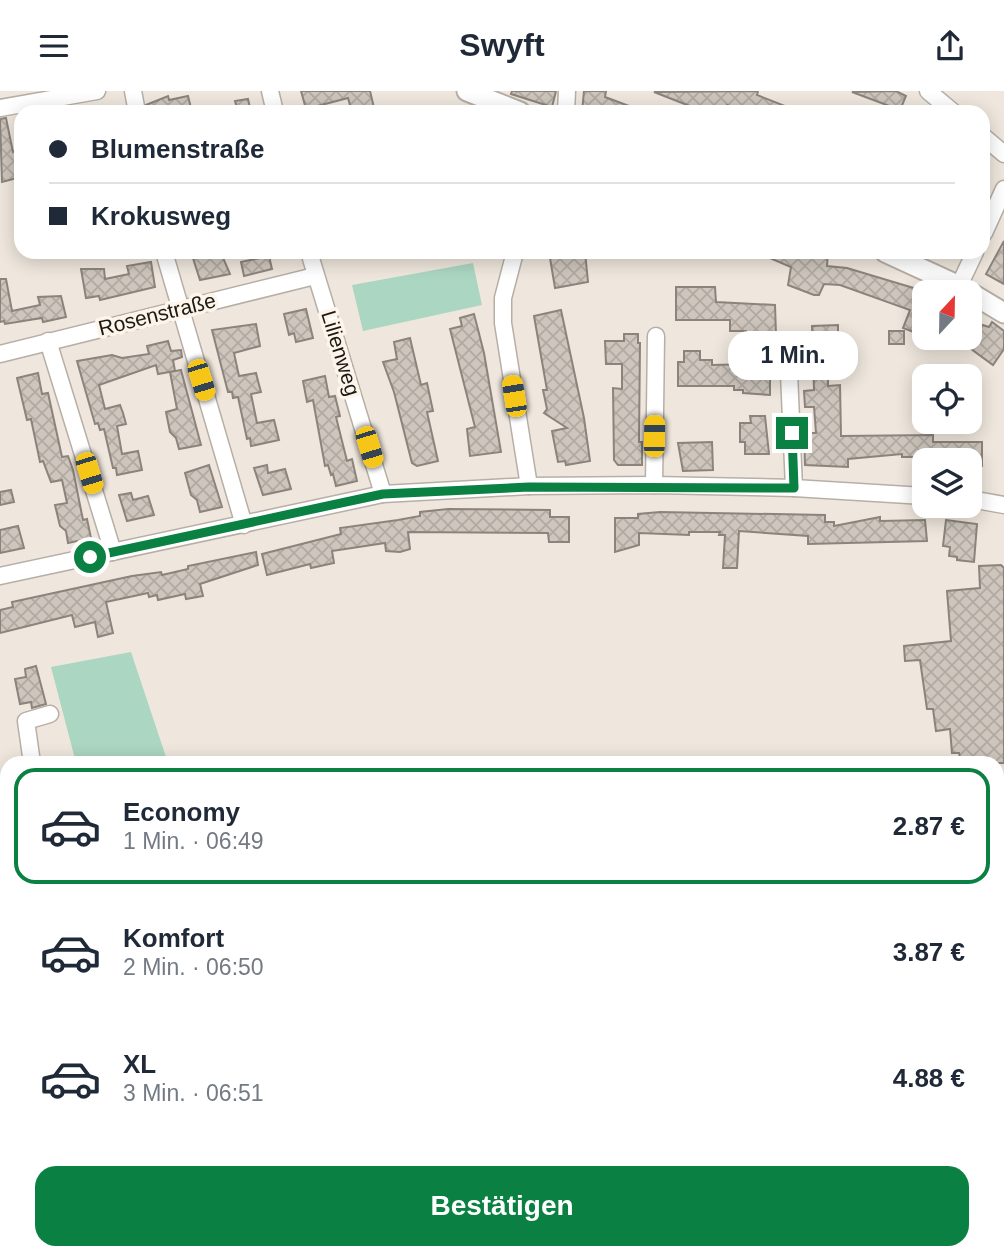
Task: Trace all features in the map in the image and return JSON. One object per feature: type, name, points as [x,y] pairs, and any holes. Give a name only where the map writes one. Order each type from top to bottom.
[{"type":"street","points":[[22,105],[97,91]]},
{"type":"street","points":[[467,91],[502,105]]},
{"type":"street","points":[[928,91],[945,105]]},
{"type":"street","points":[[990,142],[1004,154]]},
{"type":"street","points":[[990,220],[1004,189]]},
{"type":"street","points":[[166,259],[244,524]]},
{"type":"street","name":"Lilienweg","points":[[310,259],[383,494]]},
{"type":"street","points":[[512,259],[503,298],[503,323],[529,487]]},
{"type":"street","points":[[900,259],[946,280]]},
{"type":"street","points":[[962,280],[972,259]]},
{"type":"street","name":"Rosenstraße","points":[[0,354],[314,276]]},
{"type":"street","points":[[982,300],[1004,313]]},
{"type":"street","points":[[654,485],[656,336]]},
{"type":"street","points":[[48,341],[113,552]]},
{"type":"street","points":[[788,350],[794,488]]},
{"type":"street","points":[[0,576],[383,494],[529,487],[654,485],[794,488],[912,495]]},
{"type":"street","points":[[982,501],[1004,505]]},
{"type":"street","points":[[31,756],[26,721],[50,714]]},
{"type":"green space","points":[[473,263],[482,305],[363,331],[352,285]]},
{"type":"green space","points":[[131,652],[166,756],[74,756],[51,667]]},
{"type":"building","points":[[301,91],[370,91],[373,105],[350,105],[348,98],[321,105],[305,105]]},
{"type":"building","points":[[512,91],[556,91],[552,105],[511,94]]},
{"type":"building","points":[[584,91],[606,91],[605,97],[626,105],[583,105]]},
{"type":"building","points":[[758,91],[757,95],[782,105],[687,105],[654,92]]},
{"type":"building","points":[[896,91],[906,96],[902,105],[887,105],[852,92]]},
{"type":"building","points":[[168,96],[169,100],[188,96],[190,105],[146,105]]},
{"type":"building","points":[[248,99],[249,105],[236,105],[235,101]]},
{"type":"building","points":[[6,118],[14,152],[14,179],[2,182],[0,119]]},
{"type":"building","points":[[1004,241],[1004,284],[986,274]]},
{"type":"building","points":[[193,259],[224,259],[230,274],[200,280]]},
{"type":"building","points":[[270,259],[272,269],[244,276],[241,262]]},
{"type":"building","points":[[550,259],[586,259],[588,282],[555,288]]},
{"type":"building","points":[[772,259],[828,259],[827,266],[847,268],[912,288],[912,331],[903,328],[910,310],[840,285],[824,284],[819,295],[814,295],[788,285],[791,267]]},
{"type":"building","points":[[151,262],[155,287],[100,300],[99,296],[86,298],[81,269],[104,269],[105,279],[129,274],[127,266]]},
{"type":"building","points":[[0,279],[6,279],[12,311],[40,305],[38,297],[61,296],[66,317],[43,322],[42,318],[5,324],[4,321],[0,322]]},
{"type":"building","points":[[676,287],[715,287],[716,302],[775,305],[776,335],[765,335],[765,364],[770,364],[770,395],[743,393],[743,390],[734,390],[734,386],[678,386],[678,362],[684,362],[684,351],[700,351],[700,360],[712,360],[712,365],[752,364],[751,335],[747,335],[746,331],[730,331],[730,320],[676,320]]},
{"type":"building","points":[[306,309],[313,338],[296,342],[294,333],[289,335],[284,314]]},
{"type":"building","points":[[561,310],[584,418],[590,461],[566,465],[565,461],[558,462],[552,431],[567,428],[544,413],[547,409],[543,390],[547,390],[534,316]]},
{"type":"building","points":[[474,314],[484,353],[501,452],[470,456],[467,429],[475,427],[450,329],[462,326],[460,318]]},
{"type":"building","points":[[992,322],[1004,331],[1004,349],[993,365],[972,350],[982,350],[982,325],[989,327]]},
{"type":"building","points":[[256,324],[260,346],[234,353],[239,376],[256,373],[261,392],[251,394],[257,423],[274,420],[279,440],[251,446],[238,397],[233,398],[232,392],[228,392],[212,330]]},
{"type":"building","points":[[838,325],[838,350],[829,350],[828,354],[828,386],[840,385],[841,436],[933,435],[933,442],[982,442],[982,448],[912,448],[912,457],[902,457],[902,454],[848,459],[848,467],[805,465],[804,433],[816,433],[814,407],[805,407],[804,391],[814,390],[812,326]]},
{"type":"building","points":[[889,331],[904,331],[904,344],[889,344]]},
{"type":"building","points":[[624,334],[638,334],[640,343],[639,442],[642,442],[642,465],[618,465],[614,460],[613,388],[622,389],[622,364],[606,364],[605,341],[624,341]]},
{"type":"building","points":[[410,338],[421,385],[427,383],[433,411],[427,412],[438,461],[417,466],[412,463],[394,392],[383,362],[397,359],[394,342]]},
{"type":"building","points":[[168,341],[171,351],[181,350],[182,357],[173,360],[175,371],[158,374],[156,365],[99,385],[105,409],[120,405],[123,413],[126,424],[117,426],[122,454],[138,451],[142,470],[117,475],[104,429],[100,430],[98,423],[95,424],[77,361],[112,355],[122,358],[149,354],[147,346]]},
{"type":"building","points":[[181,370],[201,445],[179,449],[176,438],[170,432],[166,412],[177,409],[170,372]]},
{"type":"building","points":[[38,373],[42,394],[48,393],[62,457],[68,456],[73,470],[83,520],[87,519],[91,538],[68,543],[66,531],[60,526],[55,505],[67,503],[62,480],[51,482],[43,461],[40,462],[31,419],[27,420],[17,378]]},
{"type":"building","points":[[325,376],[329,397],[335,396],[340,416],[336,417],[347,461],[352,459],[357,481],[336,486],[333,474],[331,475],[328,465],[325,466],[313,400],[307,402],[303,381]]},
{"type":"building","points":[[750,416],[765,416],[769,454],[745,454],[745,442],[740,442],[740,423],[751,423]]},
{"type":"building","points":[[712,442],[713,470],[683,471],[678,443]]},
{"type":"building","points":[[209,465],[222,507],[200,512],[197,500],[191,495],[185,473]]},
{"type":"building","points":[[267,465],[268,473],[285,469],[291,489],[263,495],[254,468]]},
{"type":"building","points":[[11,490],[14,502],[0,505],[0,492]]},
{"type":"building","points":[[131,493],[133,500],[148,496],[154,515],[127,521],[119,495]]},
{"type":"building","points":[[448,509],[550,510],[550,517],[569,517],[569,542],[549,542],[548,533],[408,532],[410,549],[400,552],[386,551],[385,543],[332,551],[334,563],[311,568],[310,564],[267,575],[262,554],[341,534],[340,528],[398,520],[420,516],[420,512]]},
{"type":"building","points":[[660,512],[825,515],[825,522],[834,522],[834,526],[880,517],[880,521],[925,520],[927,541],[808,544],[808,536],[739,531],[737,568],[723,568],[725,535],[719,535],[720,532],[689,532],[689,535],[639,533],[639,545],[615,552],[615,518],[638,518],[638,514]]},
{"type":"building","points":[[946,520],[977,524],[974,562],[949,556],[950,547],[943,546]]},
{"type":"building","points":[[18,526],[24,548],[0,553],[0,530]]},
{"type":"building","points":[[256,552],[258,565],[200,584],[203,596],[186,599],[185,594],[158,600],[157,595],[149,597],[148,593],[106,602],[113,633],[98,637],[95,622],[75,627],[72,615],[0,633],[0,610],[13,607],[12,602],[132,576],[161,572],[162,575],[188,569],[188,566]]},
{"type":"building","points":[[1001,565],[1004,568],[1004,756],[960,756],[959,753],[952,753],[950,729],[936,731],[933,709],[927,709],[920,660],[905,661],[904,646],[951,641],[947,591],[980,588],[979,566]]},
{"type":"building","points":[[36,666],[46,704],[32,708],[31,702],[20,704],[15,679],[26,677],[25,669]]},
{"type":"route","points":[[90,557],[383,494],[439,489],[654,485],[794,488],[792,433]]}]
